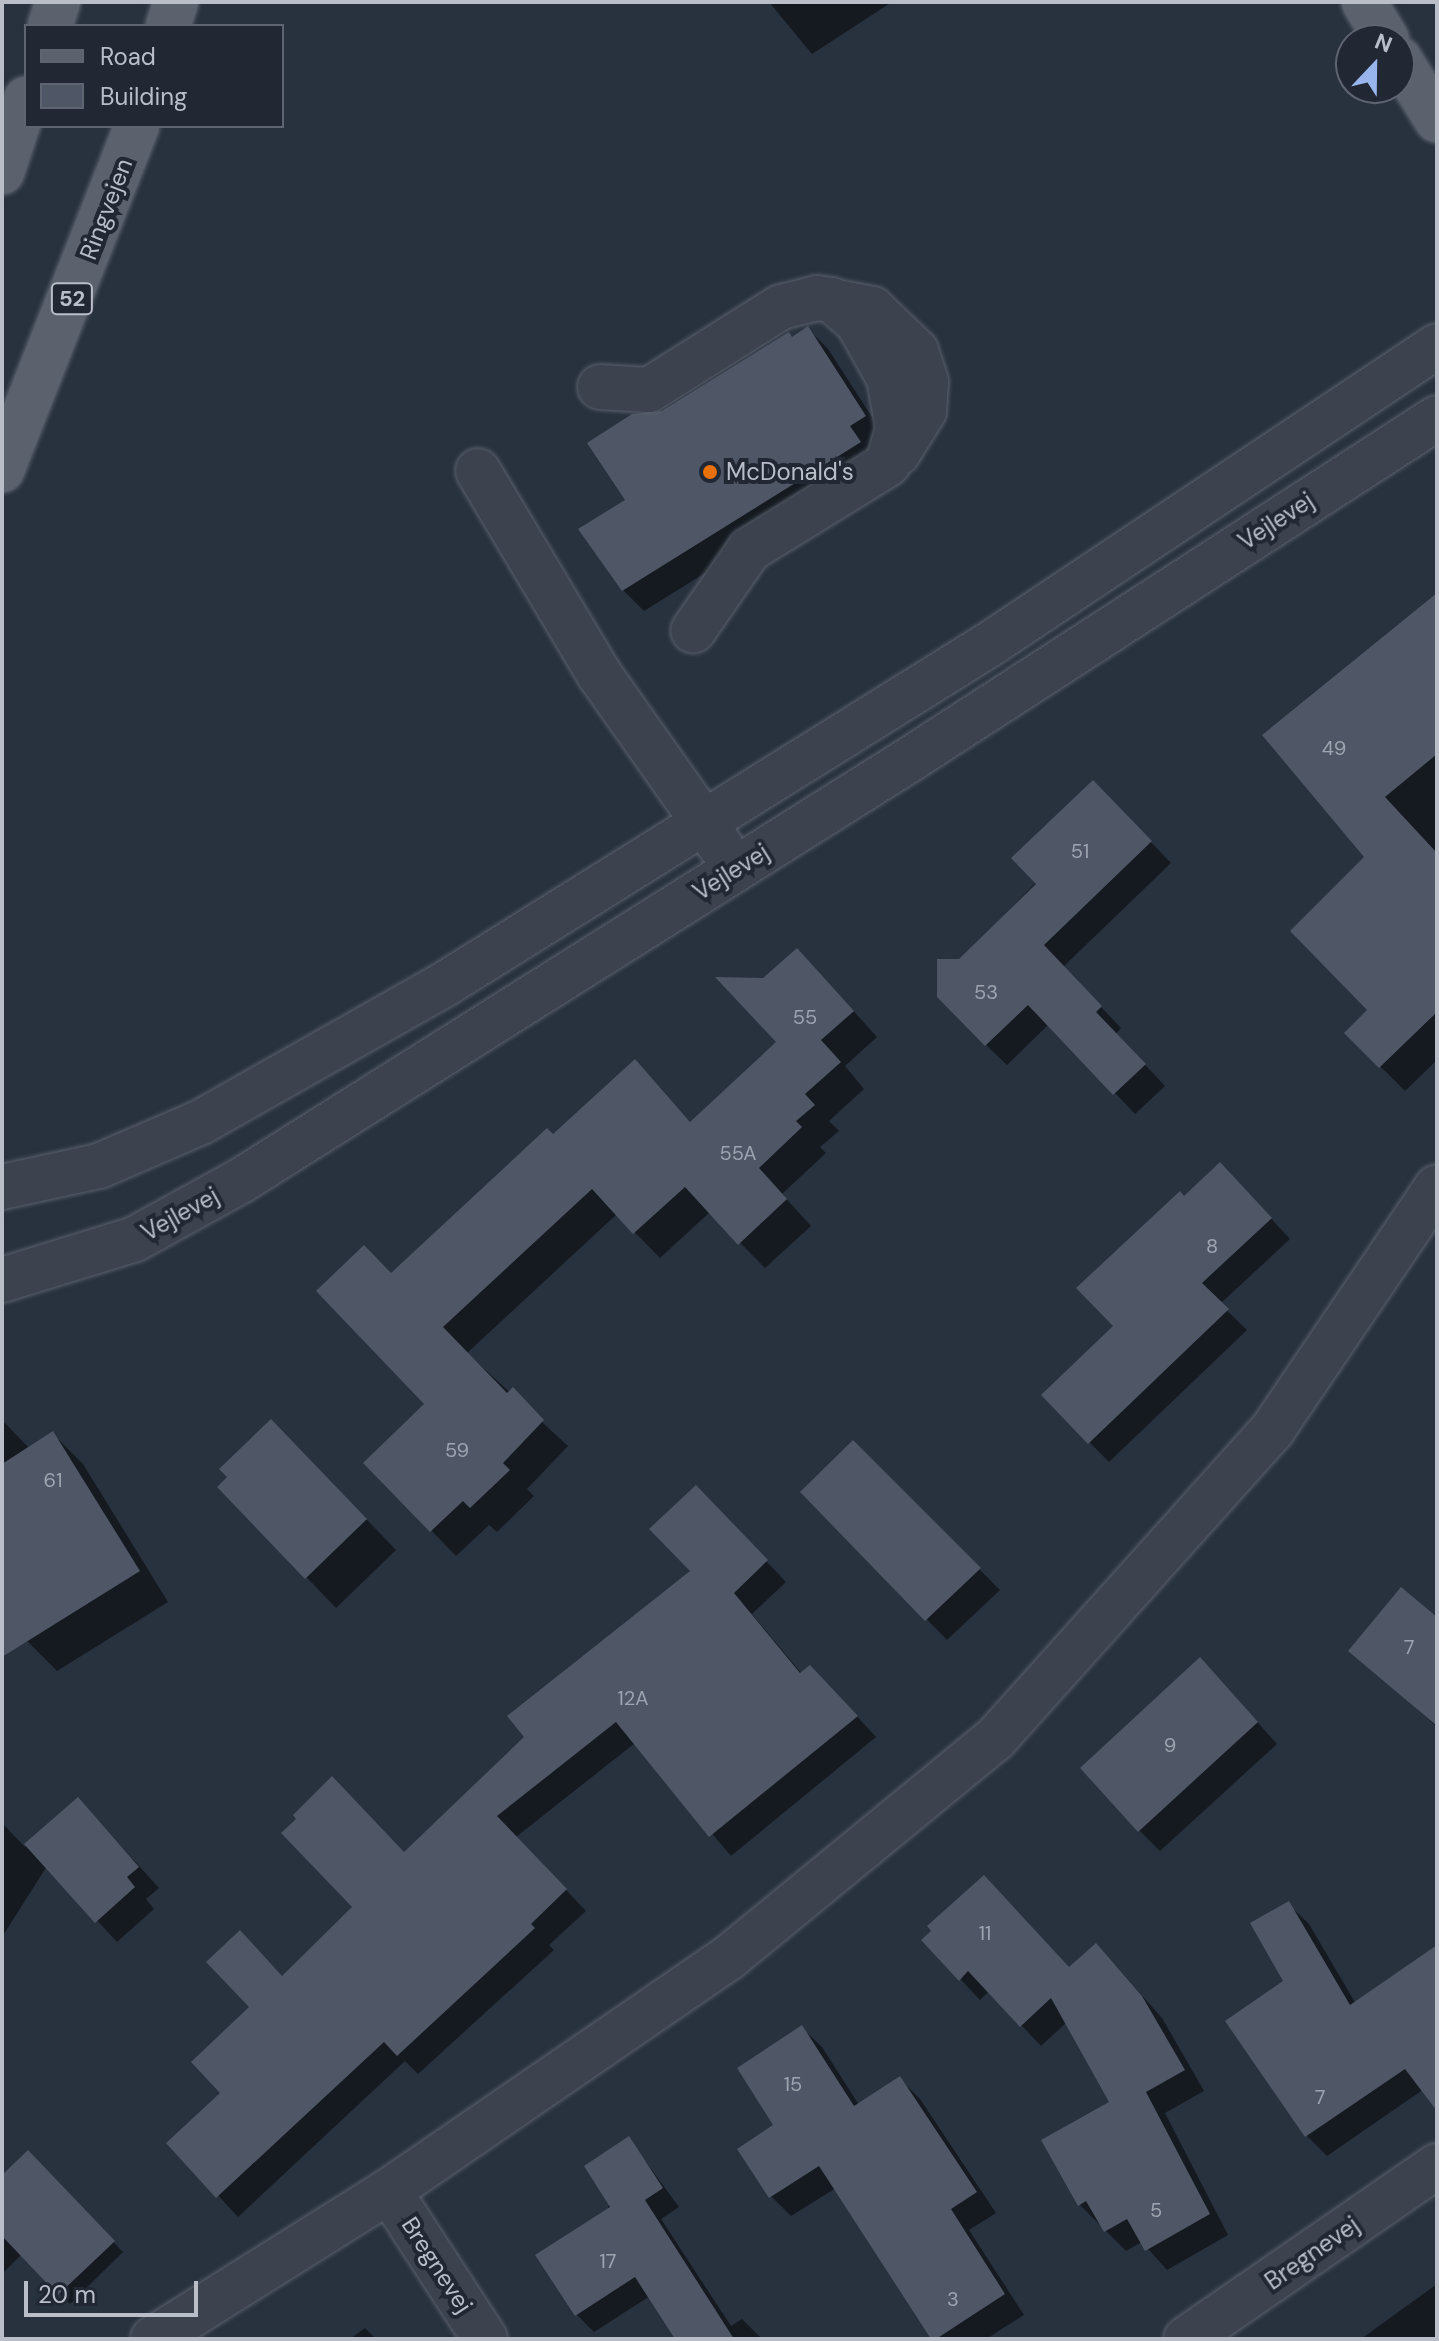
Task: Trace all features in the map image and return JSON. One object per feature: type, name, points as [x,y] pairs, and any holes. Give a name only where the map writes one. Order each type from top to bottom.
[{"type":"main road","points":[[51,24],[58,2]]},
{"type":"main road","points":[[169,24],[176,2]]},
{"type":"main road","points":[[1364,2],[1377,24]]},
{"type":"main road","points":[[1415,85],[1437,120]]},
{"type":"main road","points":[[2,172],[24,105]]},
{"type":"main road","name":"Ringvejen","points":[[2,470],[136,128]]},
{"type":"street","points":[[600,387],[649,390],[781,307],[832,300],[858,323],[889,378],[898,428],[888,464],[749,550],[693,631]]},
{"type":"street","points":[[2,1187],[99,1166],[201,1122],[445,984],[705,825],[1003,636],[1437,346]]},
{"type":"street","name":"Vejlevej","points":[[2,1280],[135,1239],[229,1187],[737,868],[1437,418]]},
{"type":"street","points":[[478,471],[599,674],[737,868]]},
{"type":"street","points":[[153,2339],[389,2191],[727,1959],[995,1739],[1273,1429],[1437,1187]]},
{"type":"street","name":"Bregnevej","points":[[1186,2339],[1437,2166]]},
{"type":"street","name":"Bregnevej","points":[[389,2191],[485,2339]]},
{"type":"building","name":"McDonald's","points":[[808,326],[866,416],[850,426],[861,442],[622,591],[578,529],[625,500],[587,443],[632,414],[662,411],[789,332],[792,337]]},
{"type":"building","points":[[1437,593],[1437,754],[1385,797],[1437,853],[1437,1012],[1379,1068],[1344,1033],[1367,1010],[1290,931],[1364,857],[1262,735]]},
{"type":"building","points":[[1093,780],[1152,841],[1044,945],[1102,1006],[1096,1012],[1146,1064],[1113,1095],[1028,1005],[985,1046],[937,997],[937,959],[959,959],[1036,884],[1011,858]]},
{"type":"building","points":[[797,948],[854,1011],[821,1040],[841,1062],[805,1094],[815,1105],[796,1121],[802,1127],[759,1168],[787,1199],[738,1245],[685,1187],[633,1234],[592,1189],[443,1327],[507,1393],[513,1387],[544,1420],[503,1463],[510,1470],[470,1508],[463,1501],[430,1532],[363,1463],[424,1404],[316,1291],[364,1245],[391,1273],[547,1128],[553,1134],[635,1059],[690,1122],[776,1042],[715,977],[763,978]]},
{"type":"building","points":[[1220,1162],[1272,1218],[1202,1283],[1229,1309],[1088,1444],[1041,1395],[1113,1326],[1076,1288],[1180,1191],[1184,1196]]},
{"type":"building","points":[[271,1419],[367,1519],[305,1579],[217,1487],[227,1477],[219,1469]]},
{"type":"building","points":[[53,1431],[140,1571],[2,1657],[2,1464]]},
{"type":"building","points":[[853,1440],[981,1568],[925,1621],[800,1492]]},
{"type":"building","points":[[696,1485],[768,1560],[734,1593],[800,1673],[810,1665],[858,1716],[709,1837],[616,1722],[497,1816],[567,1889],[531,1924],[535,1928],[397,2056],[384,2042],[216,2198],[166,2143],[220,2093],[191,2062],[249,2007],[206,1962],[240,1930],[282,1976],[352,1907],[281,1833],[296,1819],[293,1815],[332,1776],[404,1852],[524,1737],[507,1716],[690,1571],[649,1529]]},
{"type":"building","points":[[1401,1587],[1437,1617],[1437,1726],[1348,1651]]},
{"type":"building","points":[[1200,1657],[1258,1722],[1138,1832],[1080,1768]]},
{"type":"building","points":[[78,1797],[139,1867],[127,1877],[135,1887],[95,1923],[24,1844]]},
{"type":"building","points":[[984,1875],[1069,1967],[1096,1943],[1142,1996],[1185,2070],[1146,2092],[1210,2214],[1145,2251],[1127,2219],[1104,2232],[1086,2201],[1078,2206],[1041,2140],[1109,2102],[1051,1998],[1020,2027],[968,1971],[959,1981],[921,1940],[931,1931],[927,1926]]},
{"type":"building","points":[[1289,1901],[1350,2005],[1437,1945],[1437,2111],[1405,2069],[1305,2137],[1225,2021],[1283,1981],[1250,1923]]},
{"type":"building","points":[[802,2025],[854,2106],[900,2076],[977,2192],[951,2209],[1005,2294],[936,2339],[931,2339],[819,2166],[769,2198],[737,2149],[773,2125],[737,2068]]},
{"type":"building","points":[[629,2136],[663,2188],[645,2200],[734,2339],[675,2339],[635,2277],[575,2316],[535,2255],[610,2207],[584,2166]]},
{"type":"building","points":[[28,2150],[115,2241],[58,2295],[2,2236],[2,2175]]},
{"type":"place","name":"McDonald's","points":[[710,472]]}]
